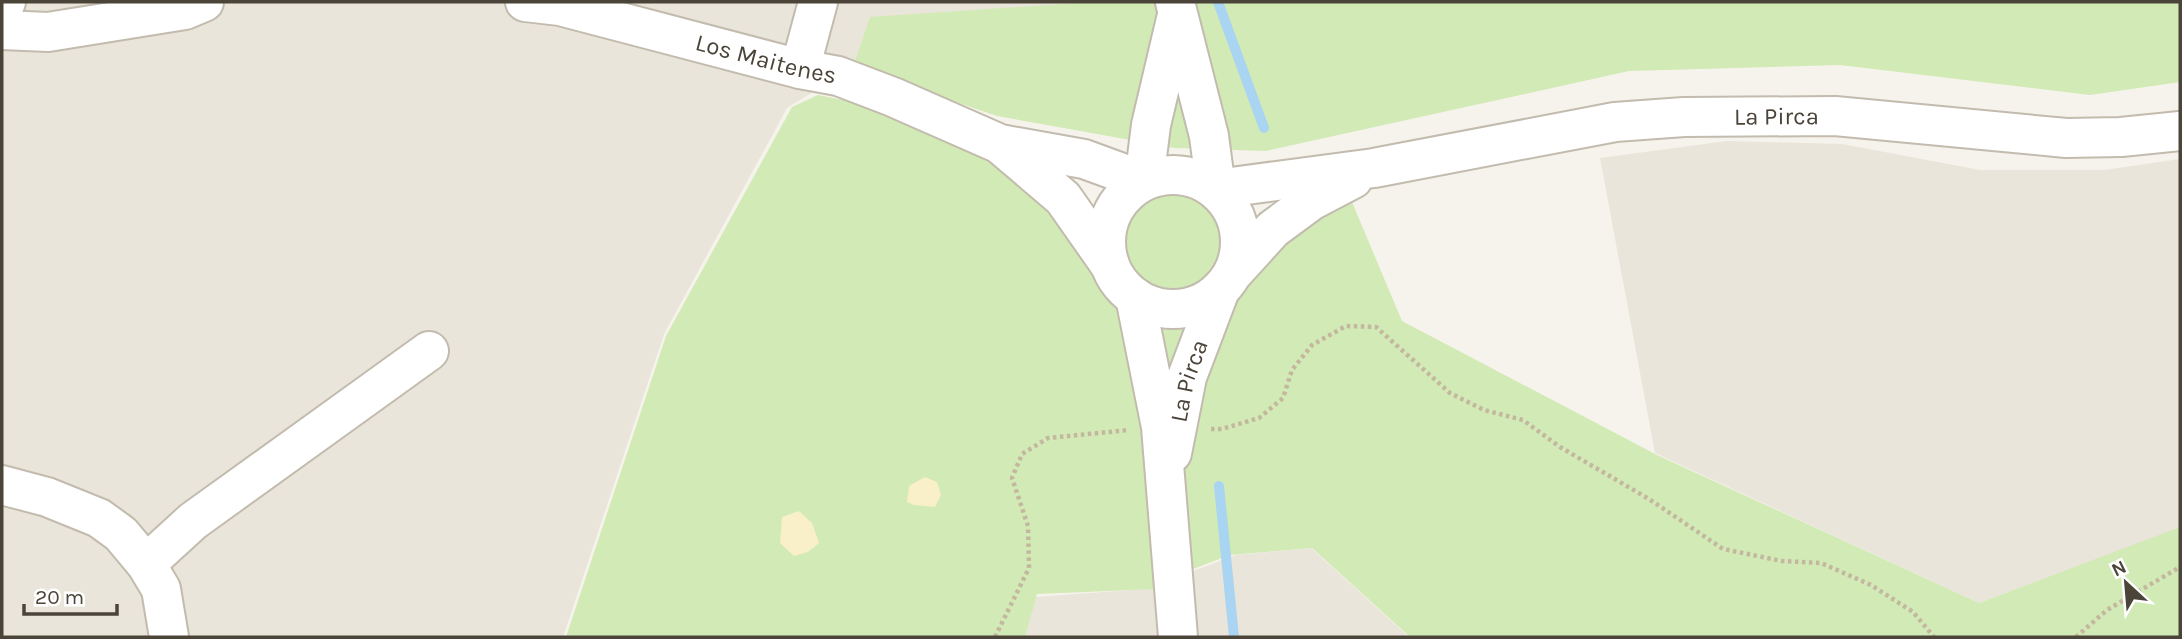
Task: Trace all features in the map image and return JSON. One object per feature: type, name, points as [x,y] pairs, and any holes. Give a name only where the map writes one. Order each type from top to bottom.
[{"type":"street","points":[[2,30],[48,32],[185,10],[204,2]]},
{"type":"street","name":"Los Maitenes","points":[[525,2],[560,6],[800,69],[838,76],[1000,144],[1084,159],[1144,181]]},
{"type":"street","points":[[800,69],[818,2]]},
{"type":"street","points":[[1144,181],[1151,125],[1177,6]]},
{"type":"street","points":[[1177,6],[1209,136],[1216,189]]},
{"type":"street","name":"La Pirca","points":[[1216,189],[1374,168],[1615,122],[1684,117],[1835,116],[2066,138],[2180,131]]},
{"type":"street","name":"Los Maitenes","points":[[1000,144],[1063,198],[1110,265]]},
{"type":"street","name":"La Pirca","points":[[1178,637],[1167,475],[1170,428],[1227,281],[1273,229],[1311,201],[1374,168]]},
{"type":"street","points":[[1181,175],[1216,189],[1231,206],[1239,227],[1240,250],[1227,281],[1200,303],[1179,309],[1155,307],[1135,297],[1120,283],[1110,265],[1106,236],[1115,208],[1128,192],[1144,181],[1162,176],[1181,175]]},
{"type":"street","name":"La Pirca","points":[[1135,297],[1170,428]]},
{"type":"street","points":[[146,564],[193,521],[429,351]]},
{"type":"street","points":[[2,485],[47,497],[99,518],[121,534],[146,564],[161,589],[169,637]]},
{"type":"path","points":[[995,637],[1030,568],[1028,526],[1012,478],[1023,454],[1048,438],[1170,428],[1222,429],[1259,418],[1283,398],[1292,370],[1312,345],[1346,326],[1376,327],[1450,393],[1484,410],[1523,419],[1560,447],[1649,499],[1723,549],[1782,561],[1821,563],[1871,585],[1913,612],[1934,637]]},
{"type":"path","points":[[2076,637],[2107,610],[2180,567]]},
{"type":"shaded area","points":[[2,2],[1126,2],[906,35],[787,108],[664,334],[563,637],[2,637]]},
{"type":"shaded area","points":[[1727,141],[1842,144],[1980,170],[2104,170],[2180,159],[2180,528],[1979,603],[1655,453],[1600,158]]},
{"type":"shaded area","points":[[1311,548],[1409,637],[1025,637],[1035,597],[1145,589],[1236,555]]},
{"type":"green space","points":[[1092,2],[2180,2],[2180,82],[2090,95],[1840,65],[1629,71],[1266,151],[1175,148],[997,116],[853,67],[870,17]]},
{"type":"green space","points":[[818,95],[868,105],[999,163],[1064,217],[1116,295],[1157,318],[1225,302],[1273,248],[1298,236],[1349,195],[1402,321],[1657,455],[1979,603],[2180,527],[2180,637],[1410,637],[1312,548],[1230,555],[1156,583],[1156,589],[1037,594],[1025,637],[566,637],[666,336],[792,107]]},
{"type":"green space","points":[[1172,182],[1195,186],[1214,199],[1227,218],[1231,241],[1227,264],[1214,283],[1195,296],[1172,300],[1149,296],[1130,283],[1117,264],[1113,241],[1117,218],[1130,199],[1149,186]]},
{"type":"sand","points":[[925,477],[937,482],[941,495],[935,507],[907,502],[909,486]]},
{"type":"sand","points":[[799,511],[812,523],[819,543],[808,552],[794,556],[780,543],[782,517]]},
{"type":"waterway","points":[[1218,2],[1264,128]]},
{"type":"waterway","points":[[1219,486],[1234,637]]}]
